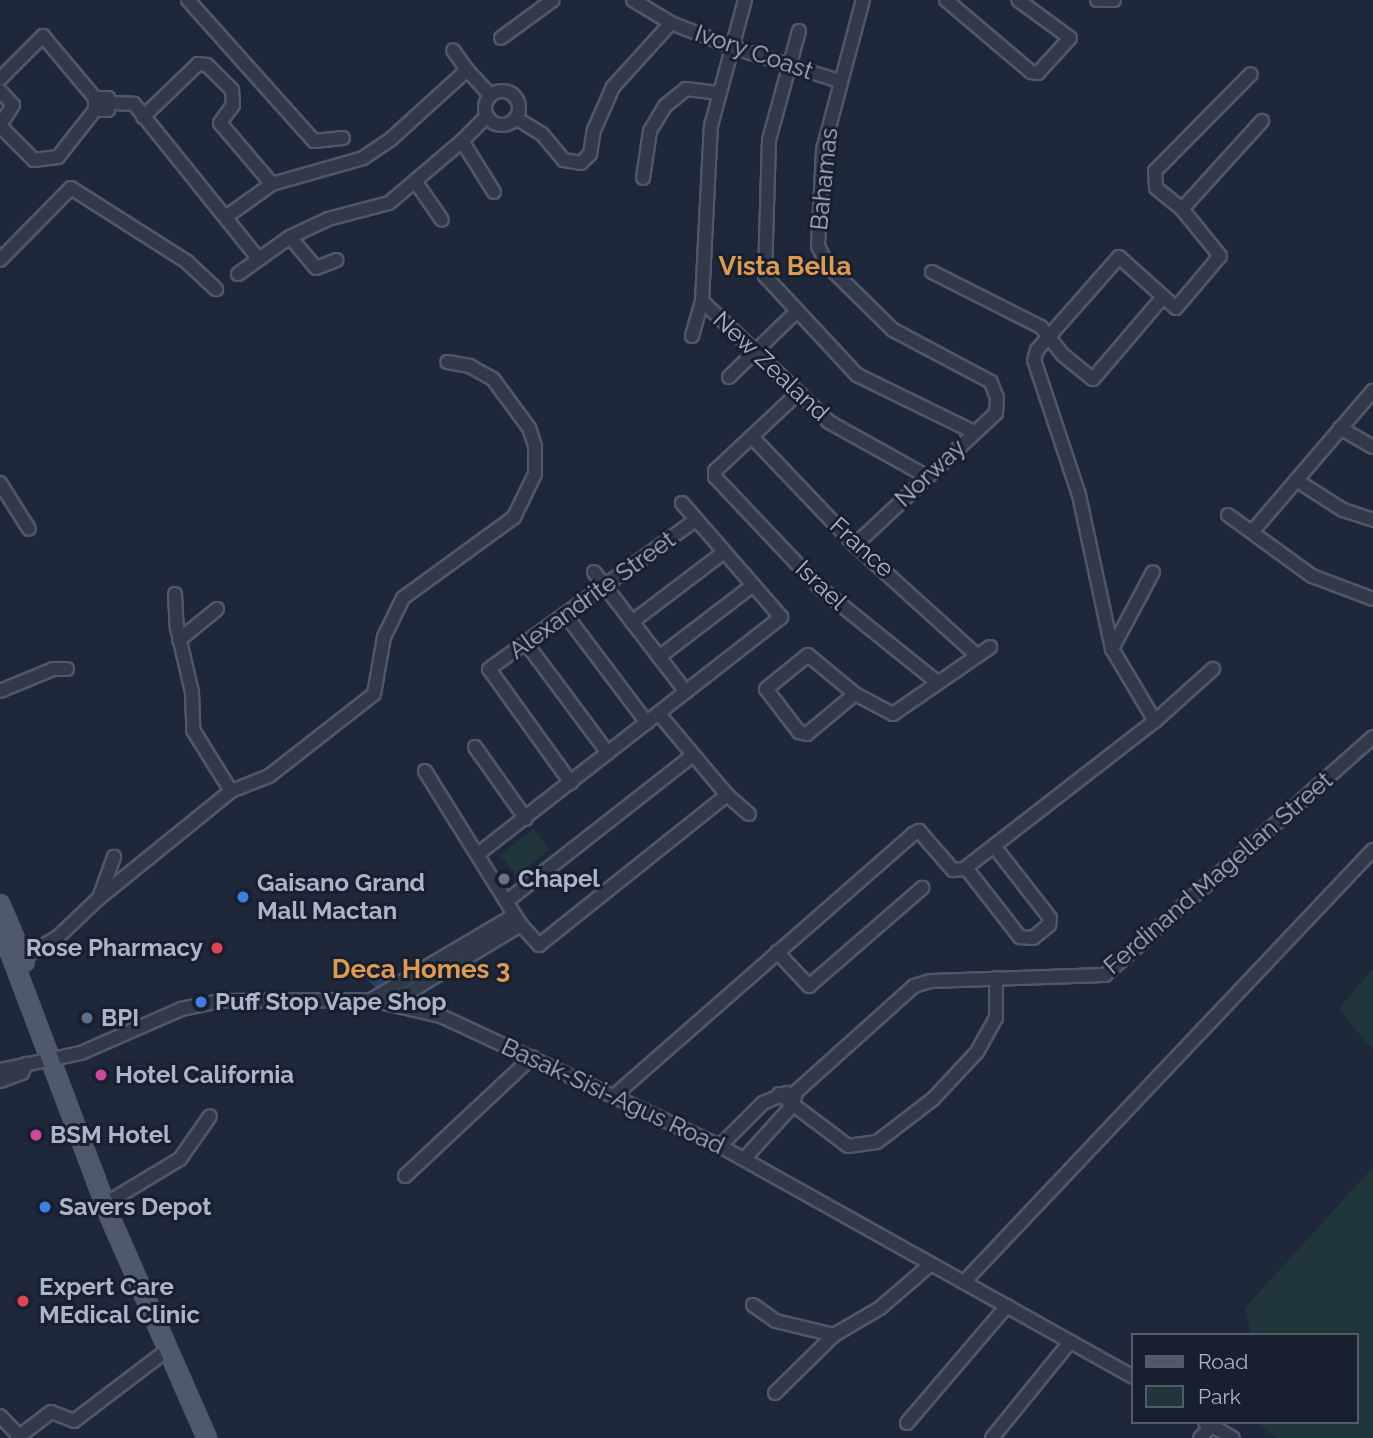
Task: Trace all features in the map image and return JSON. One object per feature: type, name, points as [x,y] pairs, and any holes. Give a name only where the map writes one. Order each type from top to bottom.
[{"type":"main road","points":[[0,904],[11,922],[52,1041],[52,1058]]},
{"type":"main road","points":[[0,926],[105,1204],[166,1351],[207,1438]]},
{"type":"street","points":[[188,0],[314,141],[343,138]]},
{"type":"street","points":[[501,38],[553,0]]},
{"type":"street","name":"New Zealand","points":[[745,0],[711,126],[702,301],[757,353],[796,395],[829,422],[926,476]]},
{"type":"street","name":"Bahamas","points":[[863,0],[839,81],[822,177],[818,246],[827,265],[892,330],[991,382],[997,398]]},
{"type":"street","points":[[946,0],[1031,72],[1038,73],[1070,38],[1018,0]]},
{"type":"street","points":[[1097,0],[1114,0]]},
{"type":"street","name":"Ivory Coast","points":[[635,1],[671,23],[732,47],[839,81]]},
{"type":"street","points":[[516,118],[542,134],[564,160],[572,165],[581,163],[590,154],[594,130],[613,87],[671,23]]},
{"type":"street","points":[[799,31],[769,141],[762,262],[765,276],[795,313],[858,375],[974,432]]},
{"type":"street","points":[[0,79],[43,36],[95,104]]},
{"type":"street","points":[[453,50],[490,95]]},
{"type":"street","points":[[144,117],[198,64],[207,65],[232,90],[233,104],[220,123],[272,184]]},
{"type":"street","points":[[227,216],[272,184],[363,158],[467,70]]},
{"type":"street","points":[[1155,721],[1112,649],[1079,495],[1035,365],[1037,350],[1119,257],[1176,308],[1220,256],[1182,209],[1156,188],[1155,171],[1251,74]]},
{"type":"street","points":[[643,178],[650,131],[665,106],[686,89],[718,93]]},
{"type":"street","points":[[0,91],[13,105],[0,125],[34,160],[58,157],[104,95],[110,103],[134,104],[227,216],[258,258]]},
{"type":"street","points":[[500,91],[511,93],[519,107],[516,118],[501,125],[487,116],[485,105],[490,95],[500,91]]},
{"type":"street","points":[[238,274],[290,237],[328,219],[388,203],[463,141],[487,116]]},
{"type":"street","points":[[1182,209],[1262,121]]},
{"type":"street","points":[[463,141],[494,192]]},
{"type":"street","points":[[415,181],[442,220]]},
{"type":"street","points":[[0,260],[71,188],[187,262],[216,289]]},
{"type":"street","points":[[290,237],[316,268],[337,260]]},
{"type":"street","points":[[932,272],[1032,322],[1093,379],[1163,297]]},
{"type":"street","points":[[692,336],[702,301]]},
{"type":"street","points":[[729,377],[757,353],[795,313]]},
{"type":"street","points":[[23,958],[58,937],[99,898],[231,791],[269,776],[374,694],[384,637],[403,598],[500,530],[528,493],[535,474],[535,446],[529,428],[493,379],[470,366],[447,362]]},
{"type":"street","points":[[1252,533],[1373,391]]},
{"type":"street","points":[[752,437],[796,395]]},
{"type":"street","name":"Norway","points":[[855,545],[996,413],[997,398]]},
{"type":"street","points":[[1340,428],[1373,447]]},
{"type":"street","name":"Israel","points":[[752,437],[715,471],[715,477],[820,588],[937,682]]},
{"type":"street","name":"France","points":[[752,437],[855,545],[975,654]]},
{"type":"street","points":[[1296,480],[1343,510],[1373,520]]},
{"type":"street","points":[[0,483],[29,529]]},
{"type":"street","points":[[478,854],[781,617],[694,521],[682,503]]},
{"type":"street","points":[[1227,515],[1312,576],[1373,599]]},
{"type":"street","name":"Alexandrite Street","points":[[571,783],[489,669],[694,521]]},
{"type":"street","points":[[632,622],[723,553]]},
{"type":"street","points":[[594,572],[686,692]]},
{"type":"street","points":[[1112,649],[1153,572]]},
{"type":"street","points":[[659,657],[751,586]]},
{"type":"street","points":[[175,594],[179,640],[192,692],[193,730],[231,791]]},
{"type":"street","points":[[179,640],[217,609]]},
{"type":"street","points":[[565,614],[648,723]]},
{"type":"street","points":[[526,643],[608,753]]},
{"type":"street","points":[[855,694],[807,734],[799,732],[766,689],[808,654],[855,694],[893,715],[975,654],[990,647]]},
{"type":"street","points":[[0,691],[53,670],[67,669]]},
{"type":"street","points":[[615,1095],[919,831],[953,870],[966,868],[1155,721],[1213,669]]},
{"type":"street","points":[[659,714],[727,795],[750,814]]},
{"type":"street","name":"Ferdinand Magellan Street","points":[[744,1159],[792,1106],[797,1091],[914,986],[930,981],[1105,975],[1373,737]]},
{"type":"street","points":[[475,747],[526,819]]},
{"type":"street","points":[[507,901],[693,755]]},
{"type":"street","points":[[425,771],[518,920],[539,945],[727,795]]},
{"type":"street","points":[[966,868],[1020,937],[1033,938],[1049,925],[1050,918],[994,846]]},
{"type":"street","points":[[964,1283],[1373,850]]},
{"type":"street","points":[[99,898],[114,857]]},
{"type":"street","points":[[777,953],[809,986],[922,888]]},
{"type":"street","points":[[371,1000],[518,920]]},
{"type":"street","points":[[391,1003],[518,920]]},
{"type":"street","points":[[779,1094],[848,1146],[877,1142],[933,1099],[977,1052],[996,1018],[996,978]]},
{"type":"street","name":"Basak-Sisi-Agus Road","points":[[0,1070],[81,1053],[181,1009],[221,1001],[371,1000],[441,1016],[720,1146],[1132,1376]]},
{"type":"street","points":[[405,1176],[532,1057]]},
{"type":"street","points":[[0,1081],[22,1073],[26,1064]]},
{"type":"street","points":[[720,1146],[763,1103],[779,1094],[797,1091]]},
{"type":"street","points":[[105,1204],[180,1159],[209,1116]]},
{"type":"street","points":[[775,1393],[834,1335],[880,1308],[930,1264]]},
{"type":"street","points":[[753,1305],[776,1321],[834,1335]]},
{"type":"street","points":[[907,1423],[1007,1306]]},
{"type":"street","points":[[992,1438],[1069,1342]]},
{"type":"street","points":[[0,1416],[19,1437],[51,1412],[74,1421],[166,1351]]},
{"type":"street","points":[[1200,1438],[1208,1424],[1233,1438]]},
{"type":"green space","points":[[533,829],[549,849],[517,876],[500,855]]},
{"type":"green space","points":[[1373,968],[1373,1050],[1339,1009]]},
{"type":"green space","points":[[1373,1167],[1373,1438],[1277,1438],[1258,1424],[1359,1424],[1359,1333],[1251,1333],[1245,1308]]},
{"type":"water","points":[[385,962],[396,980],[378,990],[363,975]]},
{"type":"place","name":"Chapel","points":[[504,879]]},
{"type":"place","name":"Gaisano Grand Mall Mactan","points":[[243,897]]},
{"type":"place","name":"Rose Pharmacy","points":[[217,948]]},
{"type":"place","name":"Puff Stop Vape Shop","points":[[201,1002]]},
{"type":"place","name":"BPI","points":[[87,1018]]},
{"type":"place","name":"Hotel California","points":[[101,1075]]},
{"type":"place","name":"BSM Hotel","points":[[36,1135]]},
{"type":"place","name":"Savers Depot","points":[[45,1207]]},
{"type":"place","name":"Expert Care MEdical Clinic","points":[[23,1301]]},
{"type":"district","name":"Vista Bella","points":[[785,267]]},
{"type":"district","name":"Deca Homes 3","points":[[421,970]]}]
